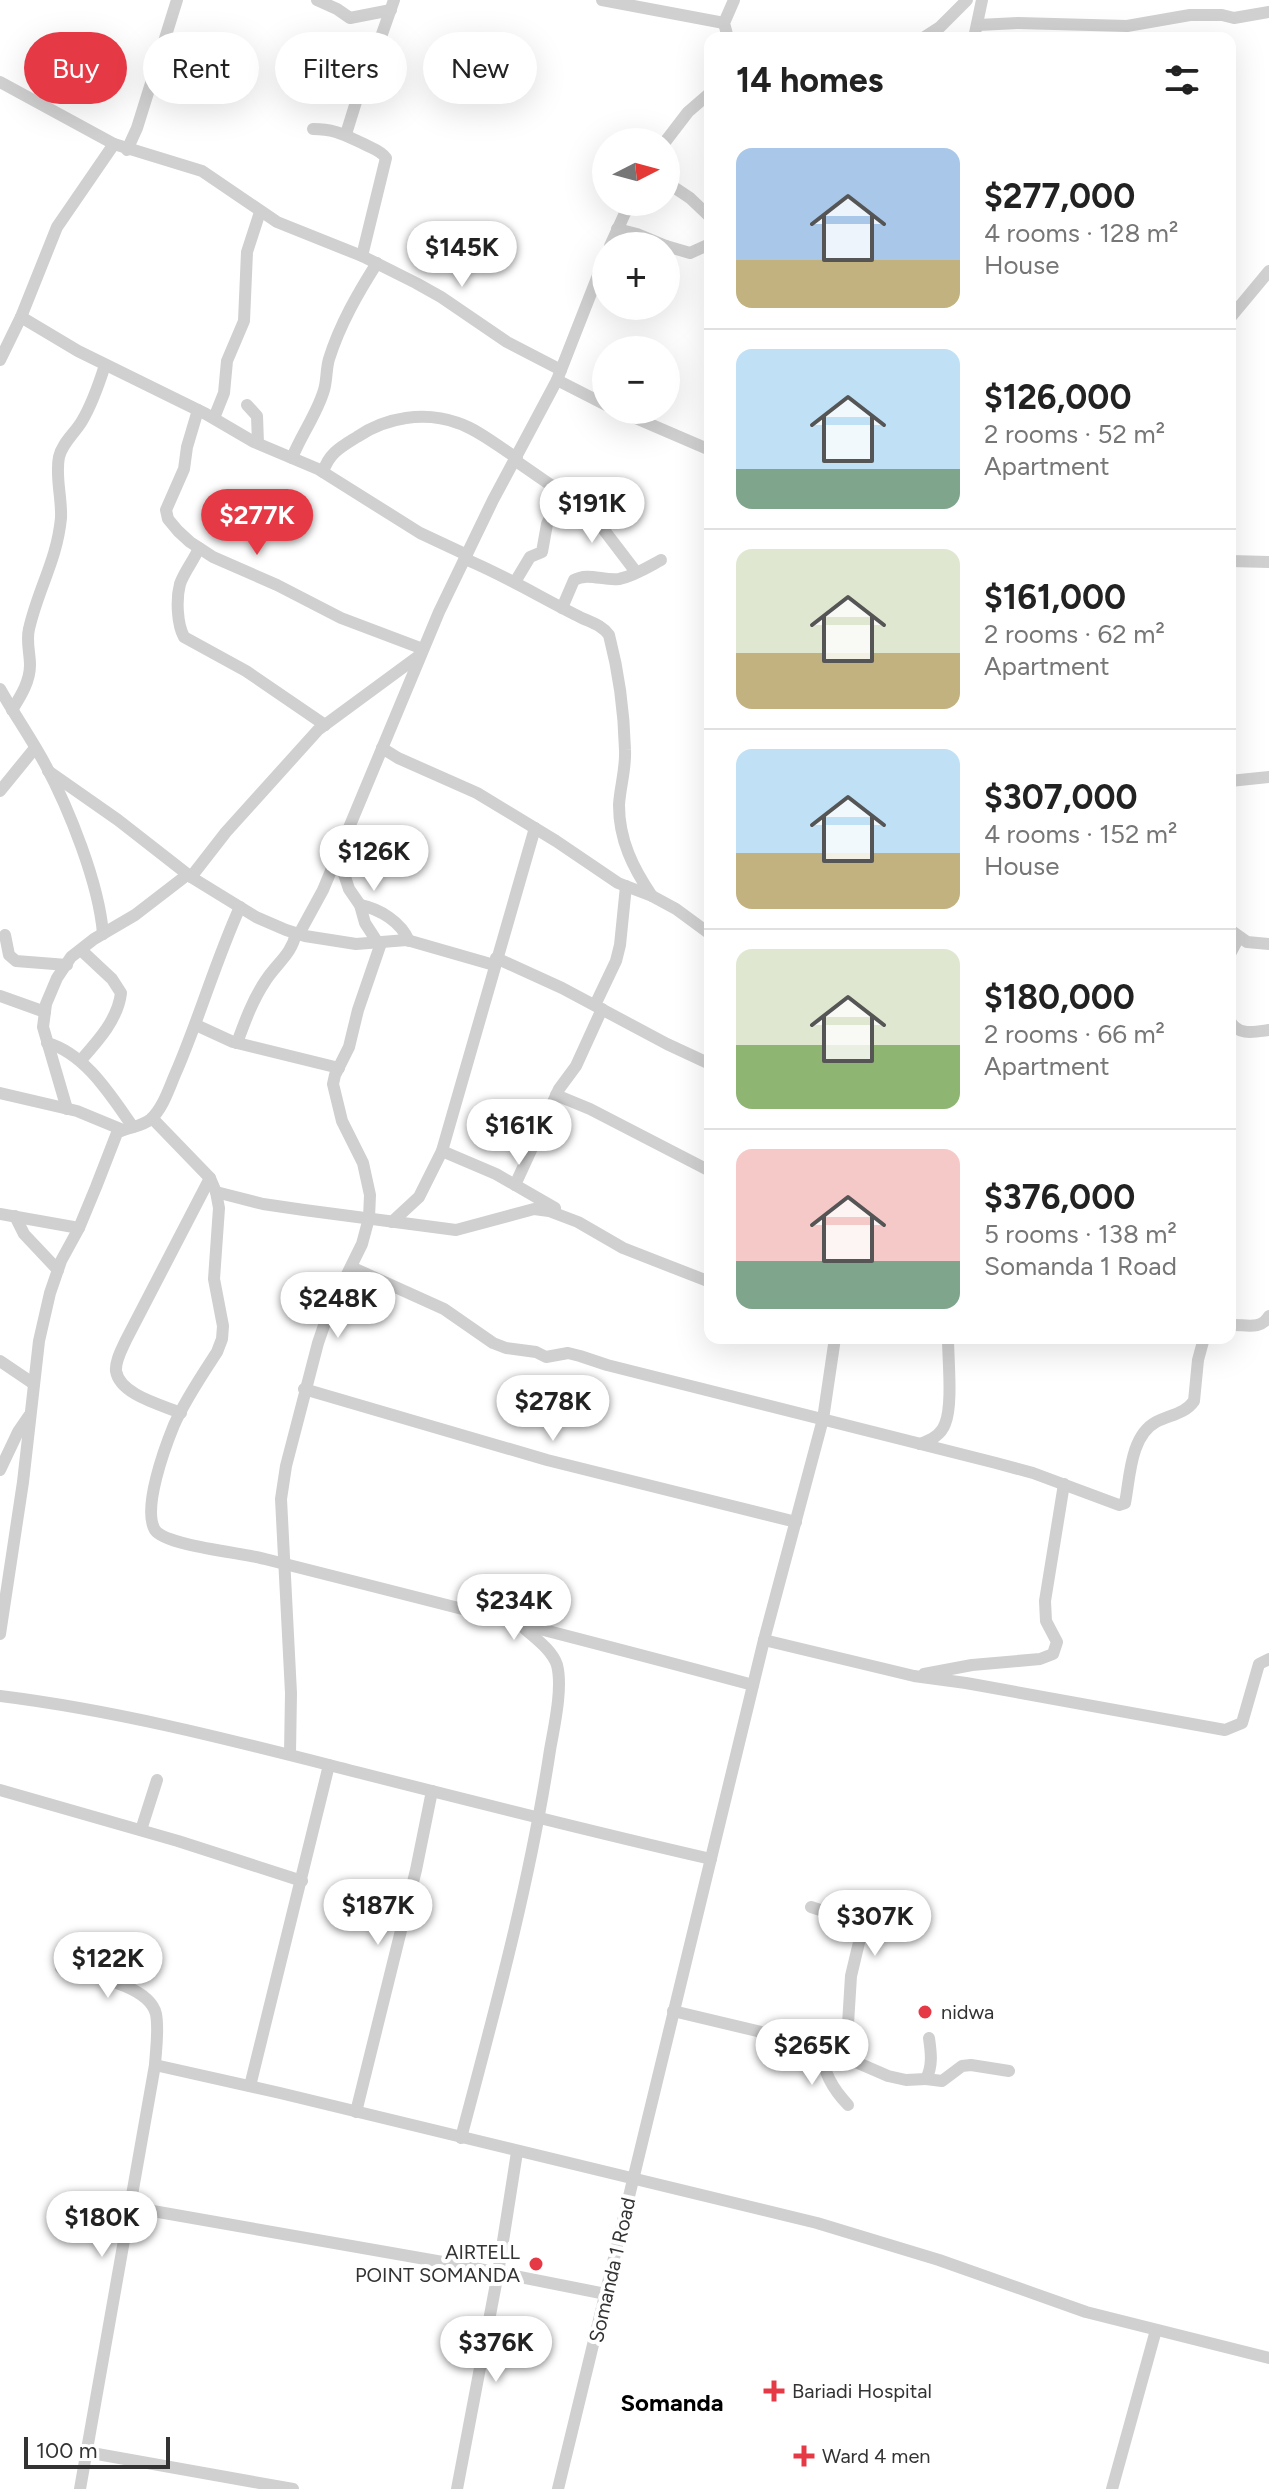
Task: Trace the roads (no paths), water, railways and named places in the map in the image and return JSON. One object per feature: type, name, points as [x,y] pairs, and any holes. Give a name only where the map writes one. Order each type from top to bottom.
[{"type":"street","points":[[127,150],[137,128],[177,0]]},
{"type":"street","points":[[317,0],[350,18],[361,18],[392,5]]},
{"type":"street","points":[[602,0],[724,23]]},
{"type":"street","points":[[726,32],[724,23],[734,0]]},
{"type":"street","points":[[932,32],[967,0]]},
{"type":"street","points":[[982,0],[976,31],[1018,23],[1127,26],[1190,15],[1234,18],[1269,12]]},
{"type":"street","points":[[346,134],[365,73],[392,5]]},
{"type":"street","points":[[0,82],[127,150],[202,171],[277,222],[377,263],[441,297],[592,396]]},
{"type":"street","points":[[676,128],[704,98]]},
{"type":"street","points":[[313,129],[346,134],[380,151],[386,158],[362,256]]},
{"type":"street","points":[[0,360],[57,227],[114,144]]},
{"type":"street","points":[[680,191],[704,211]]},
{"type":"street","points":[[214,418],[224,393],[227,361],[244,321],[247,252],[260,212]]},
{"type":"street","points":[[616,232],[623,216]]},
{"type":"street","points":[[617,229],[629,232]]},
{"type":"street","points":[[680,250],[690,253],[704,247]]},
{"type":"street","points":[[292,458],[324,390],[328,362],[342,328],[357,294],[377,263]]},
{"type":"street","points":[[1236,311],[1269,271]]},
{"type":"street","points":[[237,1043],[256,997],[271,972],[292,949],[323,890],[422,652],[493,500],[559,375],[592,291]]},
{"type":"street","points":[[21,317],[105,365],[258,443],[323,472],[420,533],[604,627],[609,635],[623,703],[626,753],[619,804],[623,843],[652,896]]},
{"type":"street","points":[[12,710],[28,680],[28,631],[54,558],[61,508],[59,454],[82,422],[105,365]]},
{"type":"street","points":[[247,405],[257,416],[258,443]]},
{"type":"street","points":[[198,410],[184,469],[166,510],[168,519],[178,531],[213,557],[341,618],[422,652]]},
{"type":"street","points":[[323,472],[331,455],[339,447],[369,429],[417,416],[456,422],[517,459],[555,488],[559,498],[547,524],[542,552],[530,557],[515,582]]},
{"type":"street","points":[[650,424],[704,447]]},
{"type":"street","points":[[559,498],[588,509],[636,572]]},
{"type":"street","points":[[199,548],[180,581],[178,605],[184,637],[246,671],[325,725]]},
{"type":"street","points":[[562,608],[578,577],[618,579],[661,560]]},
{"type":"street","points":[[1236,561],[1269,562]]},
{"type":"street","points":[[67,1109],[43,1027],[46,1004],[57,978],[71,957],[189,876],[277,773],[325,725],[422,652]]},
{"type":"street","points":[[0,689],[48,771],[79,843],[96,892],[103,934]]},
{"type":"street","points":[[0,791],[35,748]]},
{"type":"street","points":[[382,748],[477,793],[592,867],[676,909],[704,930]]},
{"type":"street","points":[[48,771],[118,820],[189,876],[256,917],[298,933],[356,944],[409,941],[495,962],[598,1007],[704,1061]]},
{"type":"street","points":[[1236,780],[1269,777]]},
{"type":"street","points":[[392,1222],[419,1197],[442,1151],[535,828]]},
{"type":"street","points":[[337,856],[365,923],[380,943]]},
{"type":"street","points":[[515,1185],[556,1095],[576,1066],[616,961],[626,886]]},
{"type":"street","points":[[360,905],[391,919],[406,933],[409,941]]},
{"type":"street","points":[[0,1634],[3,1594],[23,1482],[39,1341],[50,1293],[114,1138],[152,1118],[170,1086],[240,907]]},
{"type":"street","points":[[5,935],[9,955],[16,961],[67,965]]},
{"type":"street","points":[[1236,935],[1247,942],[1269,944]]},
{"type":"street","points":[[290,1753],[291,1693],[281,1499],[304,1389],[329,1311],[362,1244],[369,1218],[370,1195],[363,1163],[336,1103],[333,1084],[349,1047],[380,943]]},
{"type":"street","points":[[81,950],[112,979],[121,993],[119,1007],[112,1020],[81,1060]]},
{"type":"street","points":[[0,996],[45,1012]]},
{"type":"street","points":[[196,1025],[237,1043],[339,1068]]},
{"type":"street","points":[[1236,1027],[1249,1033],[1269,1030]]},
{"type":"street","points":[[47,1043],[62,1047],[81,1060],[113,1098],[128,1128]]},
{"type":"street","points":[[0,1093],[128,1128]]},
{"type":"street","points":[[556,1095],[590,1109],[704,1168]]},
{"type":"street","points":[[152,1118],[210,1178],[216,1192],[219,1208],[214,1279],[223,1326],[217,1352],[174,1426],[159,1471],[150,1509],[160,1536],[175,1542],[250,1555],[338,1576],[753,1685]]},
{"type":"street","points":[[442,1151],[496,1174],[623,1248],[704,1280]]},
{"type":"street","points":[[181,1413],[132,1392],[116,1373],[126,1340],[210,1178]]},
{"type":"street","points":[[216,1192],[277,1206],[456,1230],[534,1209],[578,1222]]},
{"type":"street","points":[[0,1214],[79,1228]]},
{"type":"street","points":[[15,1216],[24,1234],[58,1270]]},
{"type":"street","points":[[351,1267],[444,1309],[479,1334],[506,1348],[553,1358],[568,1353],[580,1356],[1033,1473],[1115,1504],[1125,1503],[1139,1440],[1146,1429],[1183,1411],[1194,1401],[1202,1344]]},
{"type":"street","points":[[1236,1325],[1259,1325],[1269,1316]]},
{"type":"street","name":"Somanda 1 Road","points":[[558,2489],[764,1640],[823,1419],[834,1344]]},
{"type":"street","points":[[920,1444],[934,1438],[945,1427],[948,1344]]},
{"type":"street","points":[[0,1361],[34,1384]]},
{"type":"street","points":[[304,1389],[547,1460],[796,1522]]},
{"type":"street","points":[[0,1470],[29,1415]]},
{"type":"street","points":[[0,1440],[15,1440]]},
{"type":"street","points":[[914,1676],[972,1665],[1040,1659],[1053,1654],[1057,1642],[1046,1621],[1045,1601],[1064,1484]]},
{"type":"street","points":[[461,2138],[540,1819],[556,1709],[556,1664],[547,1649],[522,1626]]},
{"type":"street","points":[[764,1640],[914,1676],[1225,1730],[1242,1723],[1259,1664],[1269,1659]]},
{"type":"street","points":[[0,1696],[170,1726],[290,1753],[540,1819],[711,1859]]},
{"type":"street","points":[[250,2086],[329,1765]]},
{"type":"street","points":[[141,1830],[157,1780]]},
{"type":"street","points":[[0,1790],[302,1881]]},
{"type":"street","points":[[356,2112],[416,1870],[432,1791]]},
{"type":"street","points":[[811,1907],[854,1921],[861,1934],[851,1976],[848,2024],[835,2053]]},
{"type":"street","points":[[61,1968],[137,1991],[155,2011],[157,2033],[155,2065],[80,2489]]},
{"type":"street","points":[[673,2011],[752,2028],[820,2048],[888,2076],[906,2080],[942,2081],[956,2070],[971,2065],[1009,2071]]},
{"type":"street","points":[[926,2079],[930,2073],[929,2038]]},
{"type":"street","points":[[820,2048],[826,2076],[848,2105]]},
{"type":"street","points":[[155,2065],[817,2223],[939,2260],[1074,2308],[1269,2358]]},
{"type":"street","points":[[457,2489],[498,2273],[517,2152]]},
{"type":"street","points":[[130,2207],[606,2294]]},
{"type":"street","points":[[1112,2489],[1156,2330]]},
{"type":"street","points":[[86,2452],[293,2489]]},
{"type":"place","name":"nidwa","points":[[925,2012]]},
{"type":"place","name":"AIRTELL POINT SOMANDA","points":[[536,2264]]},
{"type":"place","name":"Bariadi Hospital","points":[[774,2391]]},
{"type":"place","name":"Ward 4 men","points":[[804,2456]]},
{"type":"district","name":"Somanda","points":[[672,2403]]}]
